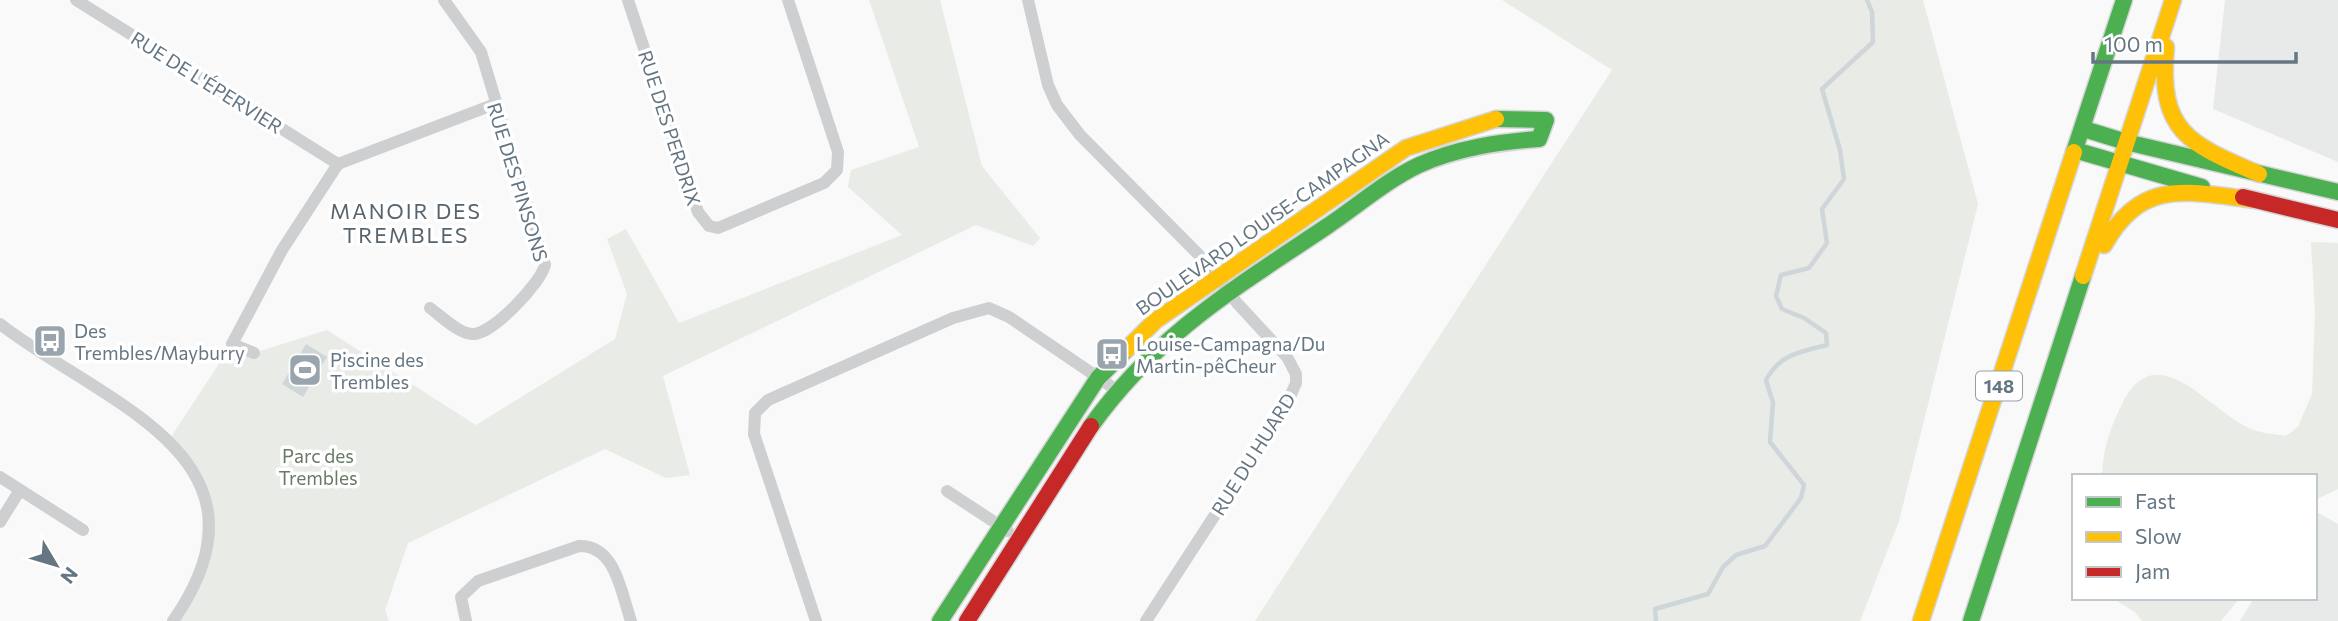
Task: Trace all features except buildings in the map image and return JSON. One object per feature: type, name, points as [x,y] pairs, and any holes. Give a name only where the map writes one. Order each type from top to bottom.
[{"type":"main road","name":"148","points":[[1921,621],[2078,151],[2124,0]]},
{"type":"main road","name":"148","points":[[1971,621],[2173,0]]},
{"type":"main road","points":[[2173,0],[2163,75],[2172,115],[2183,134],[2206,153],[2259,174]]},
{"type":"main road","name":"BOULEVARD LOUISE-CAMPAGNA","points":[[940,621],[1098,378],[1155,321],[1406,148],[1493,119],[1546,120],[1539,139],[1496,141],[1417,166],[1229,293],[1165,340],[1118,391],[967,621]]},
{"type":"main road","points":[[2084,129],[2126,142],[2338,192]]},
{"type":"main road","points":[[2078,151],[2168,180],[2338,220]]},
{"type":"main road","points":[[2065,335],[2111,229],[2133,205],[2145,198],[2173,192],[2255,200]]},
{"type":"street","name":"RUE DE L'ÉPERVIER","points":[[76,0],[338,164]]},
{"type":"street","name":"RUE DES PINSONS","points":[[430,308],[463,331],[479,333],[489,328],[543,275],[544,255],[476,42],[444,0]]},
{"type":"street","name":"RUE DES PERDRIX","points":[[628,0],[698,212],[709,226],[718,228],[824,183],[837,170],[838,152],[788,0]]},
{"type":"street","name":"RUE DU HUARD","points":[[1028,0],[1048,85],[1057,105],[1080,135],[1208,262],[1229,293],[1293,365],[1296,383],[1287,404],[1146,621]]},
{"type":"street","points":[[254,353],[232,344],[282,250],[338,164],[495,104]]},
{"type":"street","points":[[816,621],[754,434],[752,422],[759,407],[779,393],[980,308],[989,308],[1009,317],[1118,391]]},
{"type":"street","points":[[0,324],[155,426],[191,467],[204,499],[208,551],[198,583],[173,621]]},
{"type":"street","points":[[0,477],[83,530]]},
{"type":"street","points":[[0,522],[20,490]]},
{"type":"street","points":[[947,491],[1020,539]]},
{"type":"street","points":[[466,621],[461,597],[478,581],[579,546],[589,545],[597,548],[610,562],[631,621]]},
{"type":"shaded area","points":[[2225,0],[2338,0],[2338,162],[2213,109]]},
{"type":"shaded area","name":"Piscine des Trembles","points":[[306,344],[327,357],[303,397],[282,384]]},
{"type":"shaded area","points":[[2317,512],[2338,524],[2338,621],[2240,621],[2253,600],[2317,600]]},
{"type":"green space","name":"Parc des Trembles","points":[[869,0],[940,0],[982,166],[1040,238],[1033,246],[976,225],[663,376],[690,475],[666,478],[605,449],[408,543],[385,610],[389,621],[173,621],[198,583],[204,499],[169,440],[232,344],[254,353],[327,330],[476,425],[615,339],[627,294],[607,239],[626,229],[679,323],[902,235],[848,187],[851,170],[919,147]]},
{"type":"green space","points":[[1502,0],[1923,0],[1978,204],[1899,521],[1860,621],[1255,621],[1612,70]]},
{"type":"green space","points":[[2311,242],[2338,243],[2338,489],[2317,499],[2317,474],[2102,474],[2108,439],[2122,404],[2136,384],[2152,375],[2169,376],[2186,384],[2238,422],[2254,430],[2286,436],[2298,427],[2312,394],[2315,312]]},
{"type":"green space","points":[[2115,600],[2238,600],[2221,621],[2142,621],[2135,612]]},
{"type":"waterway","points":[[1656,621],[1655,609],[1708,594],[1723,567],[1736,555],[1765,546],[1801,498],[1804,485],[1770,442],[1773,403],[1766,380],[1784,359],[1827,345],[1826,333],[1804,318],[1782,309],[1776,296],[1781,275],[1809,268],[1827,243],[1822,209],[1844,179],[1840,150],[1822,89],[1873,42],[1872,12],[1867,0]]},
{"type":"traffic: fast","points":[[2074,152],[2124,0]]},
{"type":"traffic: fast","points":[[1091,426],[1142,365],[1199,315],[1383,186],[1419,165],[1448,154],[1493,144],[1539,139],[1546,120],[1496,119]]},
{"type":"traffic: fast","points":[[2084,129],[2126,142],[2338,192]]},
{"type":"traffic: fast","points":[[2078,151],[2202,187]]},
{"type":"traffic: fast","points":[[1971,621],[2083,276]]},
{"type":"traffic: fast","points":[[940,621],[1098,378],[1126,350]]},
{"type":"traffic: slow","points":[[2083,276],[2173,0]]},
{"type":"traffic: slow","points":[[2166,47],[2167,98],[2173,116],[2183,131],[2213,153],[2259,174]]},
{"type":"traffic: slow","points":[[1126,350],[1155,321],[1406,148],[1496,119]]},
{"type":"traffic: slow","points":[[1921,621],[2074,152]]},
{"type":"traffic: slow","points":[[2104,245],[2119,223],[2134,208],[2151,199],[2188,193],[2255,200]]},
{"type":"traffic: jam","points":[[2243,197],[2338,220]]},
{"type":"traffic: jam","points":[[967,621],[1091,426]]},
{"type":"place","name":"Des Trembles/Mayburry","points":[[50,341]]},
{"type":"place","name":"Louise-Campagna/Du Martin-pêCheur","points":[[1112,354]]},
{"type":"place","name":"Piscine des Trembles","points":[[305,370]]},
{"type":"district","name":"MANOIR DES TREMBLES","points":[[406,222]]}]
